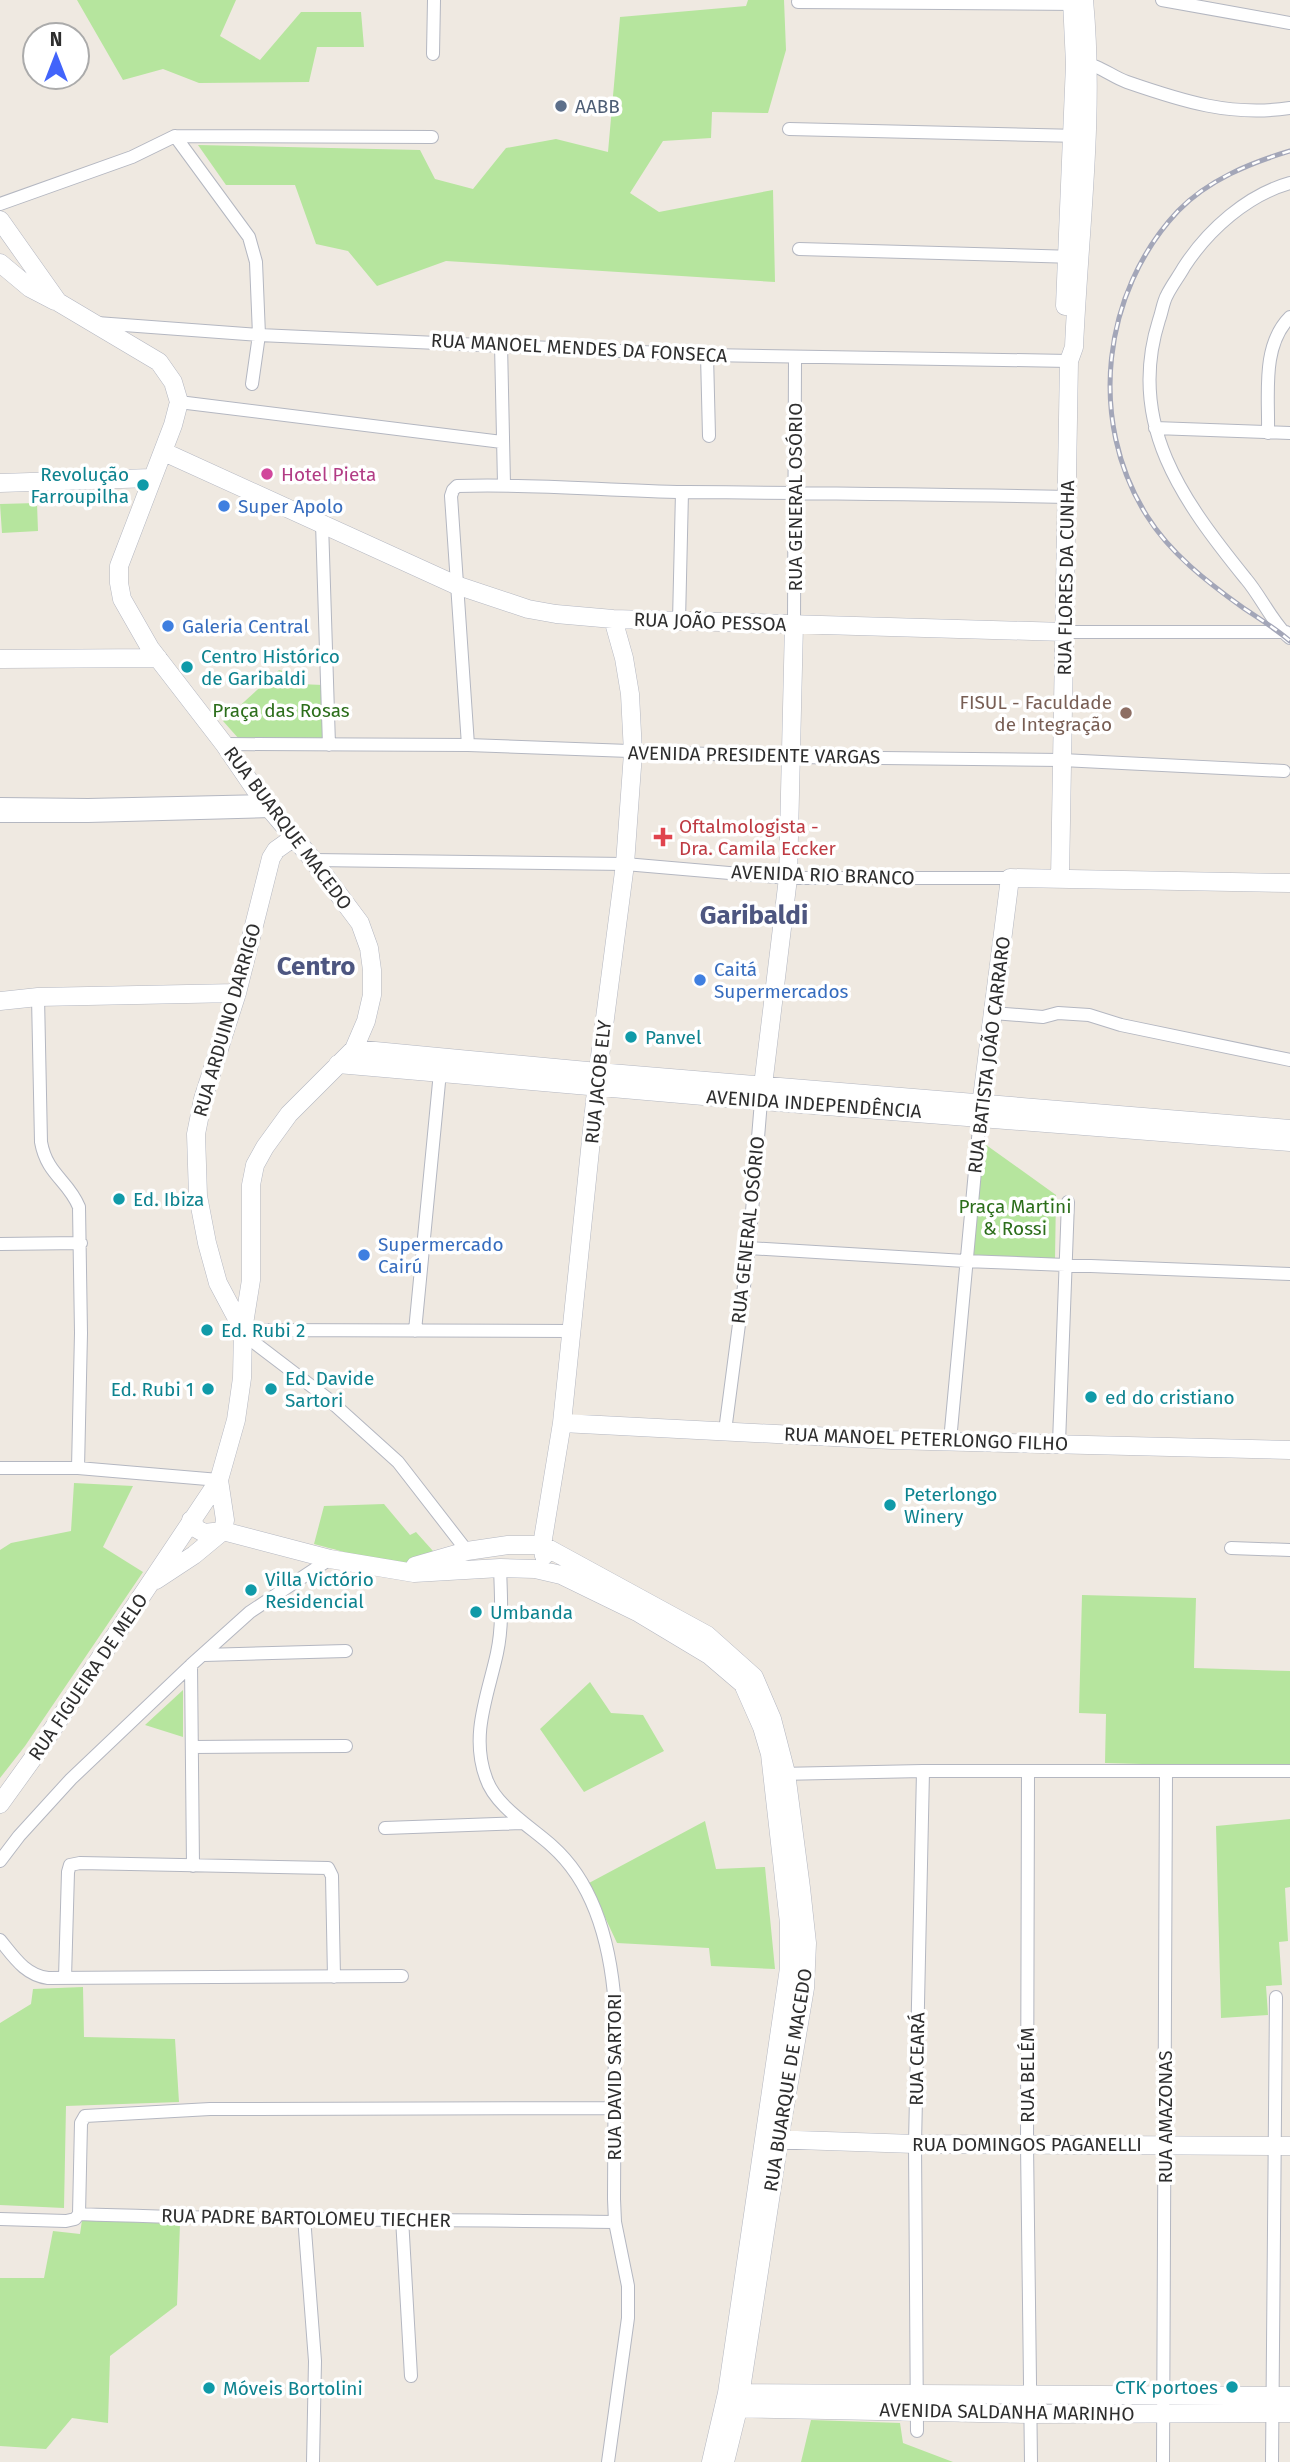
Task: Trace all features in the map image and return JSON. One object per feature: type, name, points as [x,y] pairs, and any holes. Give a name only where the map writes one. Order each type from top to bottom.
[{"type":"main road","name":"RUA FLORES DA CUNHA","points":[[1060,879],[1069,352],[1082,64],[1078,2]]},
{"type":"main road","points":[[0,220],[58,302]]},
{"type":"main road","points":[[0,263],[30,288],[159,362],[173,382],[179,402]]},
{"type":"main road","name":"RUA BUARQUE MACEDO","points":[[179,402],[164,452],[119,566],[122,599],[154,653],[224,744],[267,806],[313,860],[360,923],[369,948],[372,995],[366,1021],[354,1049]]},
{"type":"main road","name":"RUA JOÃO PESSOA","points":[[164,452],[456,585],[528,609],[613,619],[1065,632]]},
{"type":"main road","points":[[0,483],[31,488]]},
{"type":"main road","points":[[0,495],[31,488],[150,483]]},
{"type":"main road","name":"RUA JACOB ELY","points":[[535,1569],[544,1559],[542,1545],[562,1423],[598,1079],[625,864],[632,753],[630,694],[624,658],[613,619]]},
{"type":"main road","name":"RUA GENERAL OSÓRIO","points":[[762,1093],[788,878],[794,624]]},
{"type":"main road","points":[[0,651],[32,656]]},
{"type":"main road","points":[[0,659],[154,653]]},
{"type":"main road","name":"RUA ARDUINO DARRIGO","points":[[243,1332],[218,1283],[207,1243],[198,1196],[196,1135],[203,1099],[237,993],[271,858],[276,850],[293,838]]},
{"type":"main road","name":"AVENIDA RIO BRANCO","points":[[1010,878],[1290,883]]},
{"type":"main road","name":"RUA BATISTA JOÃO CARRARO","points":[[981,1110],[1010,878]]},
{"type":"main road","points":[[0,1001],[237,993]]},
{"type":"main road","points":[[194,1516],[219,1480],[236,1420],[242,1378],[243,1332],[251,1280],[251,1185],[255,1165],[289,1114],[354,1049]]},
{"type":"main road","name":"AVENIDA INDEPENDÊNCIA","points":[[354,1049],[598,1079],[981,1110],[1290,1129]]},
{"type":"main road","name":"AVENIDA INDEPENDÊNCIA","points":[[338,1064],[440,1072],[598,1079]]},
{"type":"main road","name":"AVENIDA INDEPENDÊNCIA","points":[[981,1110],[1290,1142]]},
{"type":"main road","name":"RUA MANOEL PETERLONGO FILHO","points":[[562,1423],[950,1441],[1290,1450]]},
{"type":"main road","points":[[219,1480],[225,1520],[223,1531]]},
{"type":"main road","name":"RUA BUARQUE DE MACEDO","points":[[194,1516],[207,1512],[219,1517],[223,1531],[330,1559],[421,1573],[500,1568],[535,1569],[561,1575],[587,1586],[709,1655],[743,1684],[779,1774]]},
{"type":"main road","name":"RUA FIGUEIRA DE MELO","points":[[0,1804],[36,1755],[194,1516]]},
{"type":"main road","name":"RUA FIGUEIRA DE MELO","points":[[150,1584],[194,1555],[223,1531]]},
{"type":"main road","points":[[500,1568],[497,1554],[508,1545]]},
{"type":"main road","name":"RUA BUARQUE DE MACEDO","points":[[399,1570],[467,1551],[508,1545],[542,1545],[707,1635],[754,1677],[772,1719],[807,1944],[805,1988],[771,2140],[725,2462]]},
{"type":"main road","name":"RUA DOMINGOS PAGANELLI","points":[[771,2140],[915,2144],[1283,2146]]},
{"type":"main road","name":"AVENIDA SALDANHA MARINHO","points":[[917,2403],[1030,2394],[1163,2395],[1281,2404]]},
{"type":"main road","name":"RUA BUARQUE DE MACEDO","points":[[711,2462],[733,2401]]},
{"type":"main road","name":"AVENIDA SALDANHA MARINHO","points":[[733,2401],[917,2403],[1031,2414],[1163,2414],[1281,2404]]},
{"type":"street","points":[[433,54],[434,0]]},
{"type":"street","points":[[1162,0],[1290,23]]},
{"type":"street","points":[[798,2],[1078,2]]},
{"type":"street","points":[[1082,64],[1123,81],[1197,105],[1244,112],[1290,108]]},
{"type":"street","points":[[789,129],[1079,136]]},
{"type":"street","points":[[0,204],[132,157],[175,136],[432,137]]},
{"type":"street","points":[[175,136],[249,237],[257,262],[259,335],[253,384]]},
{"type":"street","points":[[1287,634],[1261,596],[1217,544],[1186,498],[1163,452],[1148,394],[1150,348],[1167,295],[1196,248],[1222,222],[1250,201],[1290,183]]},
{"type":"street","points":[[799,249],[1074,257]]},
{"type":"street","points":[[1268,433],[1269,368],[1273,344],[1290,317]]},
{"type":"street","name":"RUA MANOEL MENDES DA FONSECA","points":[[90,322],[259,335],[795,358],[1069,352]]},
{"type":"street","points":[[501,344],[504,484]]},
{"type":"street","points":[[707,355],[709,436]]},
{"type":"street","name":"RUA GENERAL OSÓRIO","points":[[794,624],[795,358]]},
{"type":"street","points":[[179,402],[502,442]]},
{"type":"street","points":[[1155,428],[1290,433]]},
{"type":"street","points":[[468,745],[451,496],[457,486],[504,484],[682,492],[795,491],[1068,496]]},
{"type":"street","points":[[680,621],[682,492]]},
{"type":"street","points":[[322,523],[329,745]]},
{"type":"street","name":"RUA JOÃO PESSOA","points":[[1065,632],[1287,634]]},
{"type":"street","name":"AVENIDA PRESIDENTE VARGAS","points":[[224,744],[468,745],[632,753],[1062,760],[1284,771]]},
{"type":"street","points":[[0,804],[88,811]]},
{"type":"street","points":[[0,816],[267,806]]},
{"type":"street","name":"AVENIDA RIO BRANCO","points":[[313,860],[625,864],[788,878],[1010,878]]},
{"type":"street","points":[[38,998],[41,1142],[49,1167],[76,1199],[79,1207],[81,1242],[78,1468]]},
{"type":"street","points":[[993,1013],[1043,1017],[1058,1013],[1089,1015],[1121,1025],[1290,1060]]},
{"type":"street","points":[[415,1331],[440,1072]]},
{"type":"street","name":"RUA GENERAL OSÓRIO","points":[[725,1431],[749,1248],[762,1093]]},
{"type":"street","name":"RUA BATISTA JOÃO CARRARO","points":[[950,1441],[981,1110]]},
{"type":"street","points":[[1059,1443],[1068,1202]]},
{"type":"street","points":[[0,1244],[81,1242]]},
{"type":"street","points":[[749,1248],[965,1261],[1290,1274]]},
{"type":"street","points":[[243,1332],[571,1331]]},
{"type":"street","points":[[243,1332],[327,1398],[398,1462],[467,1551]]},
{"type":"street","points":[[0,1468],[78,1468],[219,1480]]},
{"type":"street","points":[[1231,1548],[1290,1550]]},
{"type":"street","points":[[0,1861],[71,1779],[191,1665],[250,1612],[330,1559]]},
{"type":"street","name":"RUA DAVID SARTORI","points":[[500,1568],[501,1610],[497,1652],[480,1725],[480,1758],[486,1781],[498,1798],[523,1823],[553,1846],[569,1863],[586,1890],[594,1910],[613,1981],[615,2222],[628,2286],[628,2318],[608,2462]]},
{"type":"street","points":[[204,1655],[346,1651]]},
{"type":"street","points":[[191,1665],[193,1866]]},
{"type":"street","points":[[193,1747],[346,1746]]},
{"type":"street","points":[[779,1774],[923,1771],[1290,1771]]},
{"type":"street","name":"RUA CEARÁ","points":[[917,2431],[915,2144],[923,1771]]},
{"type":"street","name":"RUA BELÉM","points":[[1028,1771],[1027,2144],[1031,2462]]},
{"type":"street","name":"RUA AMAZONAS","points":[[1163,2462],[1166,1771]]},
{"type":"street","points":[[385,1828],[523,1823]]},
{"type":"street","points":[[65,1978],[68,1871],[71,1865],[80,1863],[328,1868],[332,1876],[334,1977]]},
{"type":"street","points":[[0,1940],[27,1971],[38,1977],[402,1976]]},
{"type":"street","points":[[1272,2462],[1281,2404],[1283,2146],[1276,1997]]},
{"type":"street","points":[[79,2214],[82,2119],[91,2116],[210,2109],[614,2108]]},
{"type":"street","name":"RUA PADRE BARTOLOMEU TIECHER","points":[[0,2219],[66,2221],[75,2220],[79,2214],[199,2218],[615,2222]]},
{"type":"street","points":[[304,2217],[315,2361],[313,2462]]},
{"type":"street","points":[[402,2218],[411,2375]]},
{"type":"green space","points":[[77,0],[236,0],[220,36],[260,60],[301,12],[361,12],[364,47],[317,47],[309,82],[199,83],[163,69],[123,80]]},
{"type":"green space","points":[[748,0],[784,0],[786,50],[768,113],[712,112],[711,138],[663,141],[630,193],[659,212],[773,190],[775,282],[446,261],[377,286],[348,251],[316,244],[295,185],[226,185],[198,145],[420,150],[435,179],[473,189],[506,148],[556,139],[608,152],[620,17],[746,6]]},
{"type":"green space","points":[[37,503],[38,531],[2,533],[0,504]]},
{"type":"green space","name":"Praça das Rosas","points":[[279,670],[297,674],[299,684],[323,685],[325,741],[239,739],[223,721]]},
{"type":"green space","name":"Praça Martini & Rossi","points":[[982,1142],[1056,1195],[1055,1259],[971,1256]]},
{"type":"green space","points":[[74,1483],[133,1486],[103,1547],[143,1572],[25,1746],[0,1778],[0,1550],[11,1543],[71,1531]]},
{"type":"green space","points":[[384,1504],[410,1535],[416,1532],[433,1551],[420,1561],[396,1562],[314,1544],[324,1506]]},
{"type":"green space","points":[[1082,1595],[1196,1598],[1194,1668],[1290,1671],[1290,1768],[1105,1763],[1106,1714],[1079,1713]]},
{"type":"green space","points":[[590,1682],[611,1713],[643,1715],[664,1751],[584,1792],[540,1729]]},
{"type":"green space","points":[[183,1690],[183,1737],[145,1725]]},
{"type":"green space","points":[[1290,1819],[1290,1887],[1285,1888],[1288,1941],[1279,1942],[1282,1985],[1266,1986],[1268,2015],[1221,2018],[1216,1826]]},
{"type":"green space","points":[[705,1821],[716,1869],[765,1867],[775,1969],[711,1966],[709,1948],[617,1943],[589,1883]]},
{"type":"green space","points":[[83,1987],[84,2037],[175,2039],[179,2102],[66,2106],[64,2208],[0,2205],[0,2023],[31,2004],[33,1989]]},
{"type":"green space","points":[[82,2220],[180,2224],[177,2305],[110,2356],[108,2423],[72,2418],[46,2449],[0,2446],[0,2278],[44,2278],[53,2231],[80,2234]]},
{"type":"green space","points":[[811,2420],[900,2423],[903,2443],[953,2462],[801,2462]]},
{"type":"railway","points":[[1290,151],[1245,167],[1203,190],[1178,211],[1152,243],[1133,279],[1119,318],[1112,358],[1110,399],[1116,440],[1128,479],[1156,530],[1203,577],[1290,641]]},
{"type":"place","name":"AABB","points":[[561,106]]},
{"type":"place","name":"Hotel Pieta","points":[[267,474]]},
{"type":"place","name":"Revolução Farroupilha","points":[[143,485]]},
{"type":"place","name":"Super Apolo","points":[[224,506]]},
{"type":"place","name":"Galeria Central","points":[[168,626]]},
{"type":"place","name":"Centro Histórico de Garibaldi","points":[[187,667]]},
{"type":"place","name":"FISUL - Faculdade de Integração","points":[[1126,713]]},
{"type":"place","name":"Oftalmologista - Dra. Camila Eccker","points":[[663,837]]},
{"type":"place","name":"Caitá Supermercados","points":[[700,980]]},
{"type":"place","name":"Panvel","points":[[631,1037]]},
{"type":"place","name":"Ed. Ibiza","points":[[119,1199]]},
{"type":"place","name":"Supermercado Cairú","points":[[364,1255]]},
{"type":"place","name":"Ed. Rubi 2","points":[[207,1330]]},
{"type":"place","name":"Ed. Rubi 1","points":[[208,1389]]},
{"type":"place","name":"Ed. Davide Sartori","points":[[271,1389]]},
{"type":"place","name":"ed do cristiano","points":[[1091,1397]]},
{"type":"place","name":"Peterlongo Winery","points":[[890,1505]]},
{"type":"place","name":"Villa Victório Residencial","points":[[251,1590]]},
{"type":"place","name":"Umbanda","points":[[476,1612]]},
{"type":"place","name":"CTK portoes","points":[[1232,2387]]},
{"type":"place","name":"Móveis Bortolini","points":[[209,2388]]},
{"type":"district","name":"Garibaldi","points":[[754,915]]},
{"type":"district","name":"Centro","points":[[316,966]]}]
